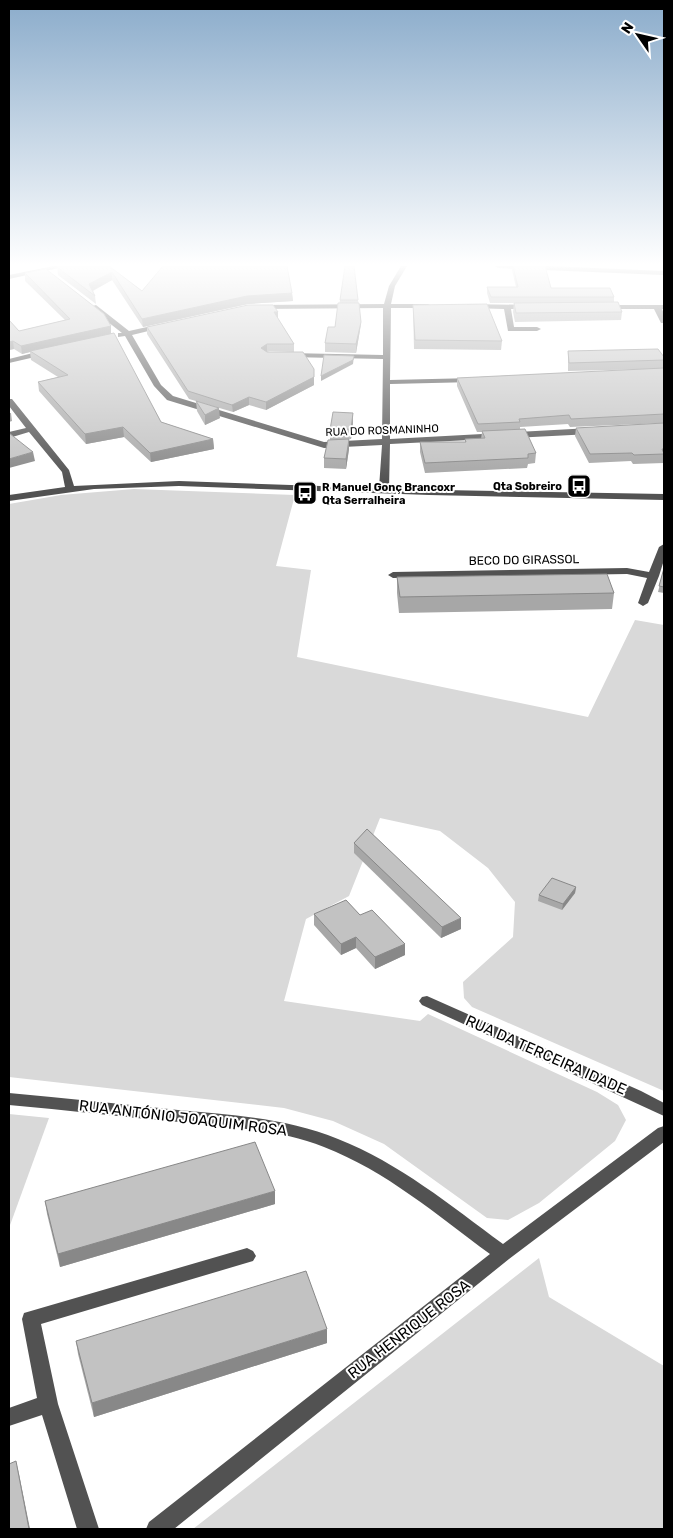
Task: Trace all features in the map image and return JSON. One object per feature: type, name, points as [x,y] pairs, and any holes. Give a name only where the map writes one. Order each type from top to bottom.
[{"type":"street","name":"RUA DO ROSMANINHO","points":[[130,338],[158,386],[170,398],[324,445],[605,430]]},
{"type":"street","points":[[384,491],[387,338]]},
{"type":"street","points":[[9,361],[54,350]]},
{"type":"street","points":[[276,355],[387,357]]},
{"type":"street","points":[[387,382],[481,379]]},
{"type":"street","points":[[9,401],[66,472],[70,488]]},
{"type":"street","points":[[9,435],[31,429]]},
{"type":"street","points":[[9,498],[70,488],[183,484],[384,491],[664,497]]},
{"type":"street","points":[[642,603],[664,547]]},
{"type":"street","name":"BECO DO GIRASSOL","points":[[393,575],[627,571],[654,576]]},
{"type":"street","name":"RUA DA TERCEIRA IDADE","points":[[427,1001],[635,1095],[664,1110]]},
{"type":"street","name":"RUA ANTÓNIO JOAQUIM ROSA","points":[[9,1099],[283,1128],[330,1143],[369,1160],[413,1188],[503,1254]]},
{"type":"street","name":"RUA HENRIQUE ROSA","points":[[157,1529],[503,1254],[664,1133]]},
{"type":"street","points":[[88,1529],[48,1404],[31,1319],[247,1256]]},
{"type":"street","points":[[9,1417],[48,1404]]},
{"type":"shaded area","points":[[134,489],[295,495],[276,566],[311,570],[297,657],[588,717],[635,620],[664,625],[664,1091],[472,1007],[464,998],[463,982],[513,937],[515,902],[488,868],[440,831],[380,818],[349,896],[306,919],[284,1001],[420,1021],[428,1014],[597,1092],[618,1105],[626,1120],[615,1141],[539,1203],[508,1220],[487,1218],[384,1144],[333,1121],[284,1108],[9,1077],[9,504],[61,495]]},
{"type":"shaded area","points":[[9,1114],[49,1118],[9,1228]]},
{"type":"shaded area","points":[[539,1258],[549,1297],[664,1366],[664,1529],[193,1529]]},
{"type":"building","points":[[9,338],[58,338],[21,346],[13,341],[9,342]]},
{"type":"building","points":[[92,338],[117,338],[161,422],[213,439],[150,453],[123,427],[85,434],[38,382],[68,375],[30,351]]},
{"type":"building","points":[[154,338],[290,338],[294,344],[267,344],[261,348],[267,352],[303,352],[314,369],[314,377],[266,402],[249,397],[232,405],[188,391]]},
{"type":"building","points":[[326,338],[357,338],[356,344],[325,343]]},
{"type":"building","points":[[415,338],[501,338],[502,341],[415,340]]},
{"type":"building","points":[[658,349],[664,360],[569,363],[568,351]]},
{"type":"building","points":[[324,355],[354,356],[353,360],[321,376]]},
{"type":"building","points":[[664,368],[664,414],[571,419],[569,415],[519,419],[520,422],[478,424],[457,378]]},
{"type":"building","points":[[196,401],[219,408],[205,415]]},
{"type":"building","points":[[333,412],[353,413],[351,429],[330,430]]},
{"type":"building","points":[[664,423],[664,449],[662,449],[664,454],[590,454],[576,428]]},
{"type":"building","points":[[525,429],[536,453],[528,454],[528,458],[425,463],[420,442],[466,442],[465,439],[485,438],[482,431]]},
{"type":"building","points":[[9,433],[33,452],[9,459]]},
{"type":"building","points":[[349,439],[346,459],[324,458],[328,440]]},
{"type":"building","points":[[664,568],[664,587],[659,586]]},
{"type":"building","points":[[607,574],[614,593],[400,597],[397,577]]},
{"type":"building","points":[[367,829],[461,918],[442,927],[354,843]]},
{"type":"building","points":[[552,878],[576,887],[563,904],[539,895]]},
{"type":"building","points":[[346,900],[360,915],[372,910],[405,944],[375,957],[356,937],[341,944],[314,914]]},
{"type":"building","points":[[255,1142],[275,1191],[58,1254],[45,1201]]},
{"type":"building","points":[[306,1271],[327,1329],[92,1403],[76,1341]]},
{"type":"building","points":[[16,1461],[29,1529],[9,1529],[9,1464]]},
{"type":"place","name":"Qta Sobreiro","points":[[579,486]]},
{"type":"place","name":"R Manuel Gonç Brancoxr Qta Serralheira","points":[[305,493]]}]
